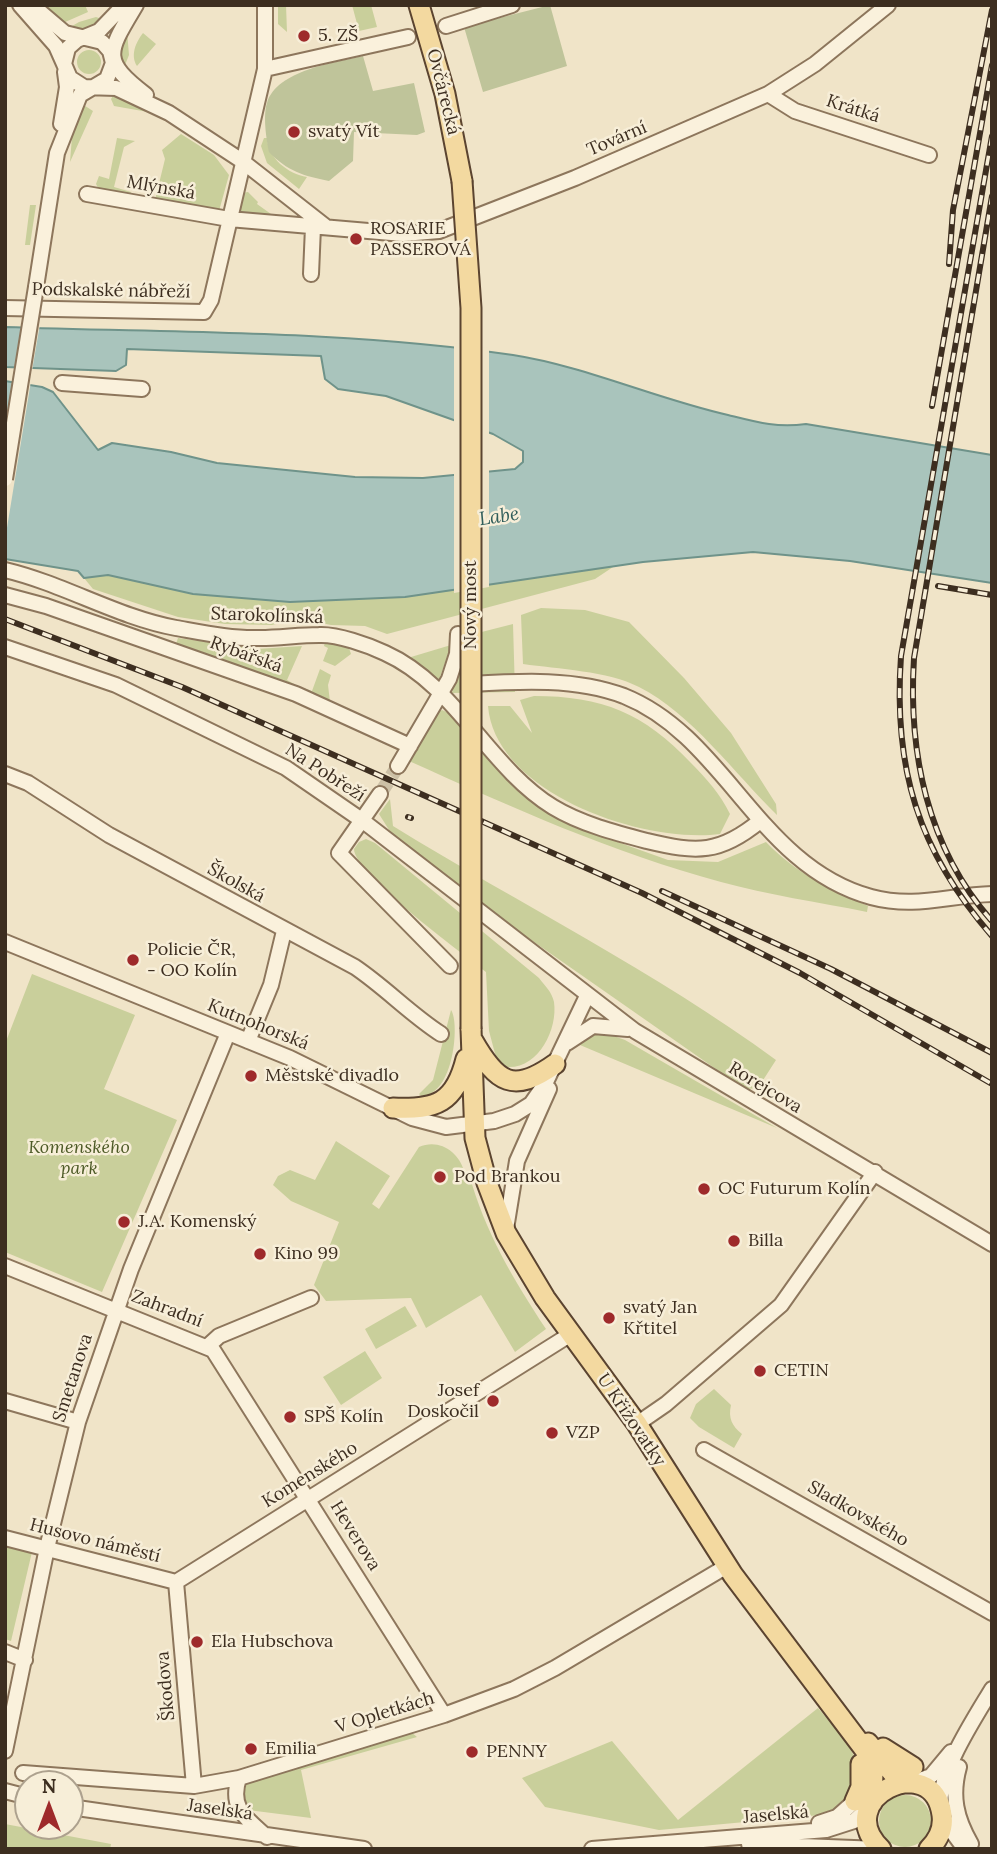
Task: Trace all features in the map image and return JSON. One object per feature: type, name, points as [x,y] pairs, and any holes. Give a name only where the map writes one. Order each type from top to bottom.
[{"type":"main road","name":"Ovčárecká","points":[[419,5],[445,94],[462,181]]},
{"type":"main road","name":"Nový most","points":[[462,181],[471,308],[471,1033]]},
{"type":"main road","points":[[471,1033],[488,1066],[504,1079],[527,1081],[557,1058]]},
{"type":"main road","points":[[393,1108],[422,1109],[444,1100],[461,1076],[471,1033]]},
{"type":"main road","name":"U Křižovatky","points":[[471,1033],[473,1126],[487,1183],[506,1233],[529,1275],[637,1424],[727,1566],[825,1695],[895,1776],[911,1775],[948,1808]]},
{"type":"main road","points":[[825,1695],[861,1764],[869,1830],[881,1849]]},
{"type":"main road","points":[[864,1802],[911,1775]]},
{"type":"main road","points":[[929,1849],[942,1829],[948,1808]]},
{"type":"street","points":[[20,5],[55,46],[64,66],[77,84],[116,88],[169,113]]},
{"type":"street","points":[[32,5],[65,33],[105,44],[122,77],[169,113],[242,161],[306,214],[333,229]]},
{"type":"street","points":[[5,479],[67,87],[64,66],[68,48],[99,32],[124,5]]},
{"type":"street","points":[[57,153],[78,99],[84,91],[108,76],[118,37],[136,5]]},
{"type":"street","points":[[229,219],[265,69],[265,5]]},
{"type":"street","points":[[446,26],[512,5]]},
{"type":"street","name":"Tovární","points":[[313,227],[403,234],[439,231],[575,178],[768,94],[814,64],[884,7]]},
{"type":"street","points":[[265,69],[408,37]]},
{"type":"street","name":"Krátká","points":[[768,94],[794,111],[929,155]]},
{"type":"street","name":"Mlýnská","points":[[87,194],[229,219],[313,227]]},
{"type":"street","name":"Podskalské nábřeží","points":[[5,308],[204,312],[211,300],[229,219]]},
{"type":"street","points":[[311,274],[313,227]]},
{"type":"street","points":[[62,383],[142,389]]},
{"type":"street","name":"Starokolínská","points":[[5,570],[38,579],[172,627],[236,637],[322,634],[385,653],[439,692],[524,784],[552,806],[573,817],[644,840],[696,849],[729,844],[760,821]]},
{"type":"street","name":"Rybářská","points":[[5,594],[47,606],[296,694],[410,746]]},
{"type":"street","points":[[398,766],[455,664],[458,634]]},
{"type":"street","name":"Na Pobřeží","points":[[5,647],[96,678],[286,768],[363,821],[587,996]]},
{"type":"street","points":[[471,684],[512,681],[592,687],[622,696],[651,710],[687,740],[791,855],[817,874],[872,897],[904,903],[935,903],[992,894]]},
{"type":"street","name":"Školská","points":[[5,774],[28,783],[109,835],[355,967],[382,985],[417,1019],[441,1034]]},
{"type":"street","points":[[380,794],[339,853],[450,966]]},
{"type":"street","points":[[248,1041],[271,985],[284,931]]},
{"type":"street","name":"Kutnohorská","points":[[5,942],[248,1041],[435,1125],[473,1126],[505,1118],[531,1104],[541,1092],[557,1058]]},
{"type":"street","points":[[506,1233],[509,1196],[517,1161],[545,1100],[557,1058],[587,996]]},
{"type":"street","name":"Rorejcova","points":[[587,996],[635,1031],[754,1105],[875,1172],[992,1244]]},
{"type":"street","points":[[557,1058],[574,1036],[593,1026],[612,1025],[635,1031]]},
{"type":"street","name":"Smetanova","points":[[5,1751],[47,1548],[78,1422],[117,1310],[228,1033]]},
{"type":"street","points":[[637,1424],[666,1404],[780,1306],[875,1172]]},
{"type":"street","name":"Zahradní","points":[[5,1266],[208,1346],[219,1336],[311,1298]]},
{"type":"street","name":"Komenského","points":[[176,1582],[571,1334]]},
{"type":"street","name":"Heverova","points":[[208,1346],[217,1355],[444,1715]]},
{"type":"street","points":[[5,1401],[78,1422]]},
{"type":"street","name":"Sladkovského","points":[[704,1450],[992,1613]]},
{"type":"street","name":"Husovo náměstí","points":[[5,1538],[176,1582]]},
{"type":"street","name":"V Opletkách","points":[[84,1778],[194,1786],[239,1778],[444,1715],[514,1689],[555,1668],[727,1566]]},
{"type":"street","name":"Škodova","points":[[176,1582],[194,1786]]},
{"type":"street","points":[[5,1652],[25,1660]]},
{"type":"street","points":[[965,1849],[950,1829],[946,1779],[969,1728],[992,1689]]},
{"type":"street","points":[[911,1775],[931,1776],[969,1728]]},
{"type":"street","points":[[239,1778],[234,1793],[240,1812],[267,1837]]},
{"type":"street","points":[[756,1840],[826,1822],[864,1802]]},
{"type":"street","points":[[948,1808],[974,1849]]},
{"type":"street","name":"Jaselská","points":[[84,1809],[364,1849]]},
{"type":"street","points":[[756,1840],[803,1849]]},
{"type":"street","name":"Jaselská","points":[[592,1849],[756,1840],[881,1849]]},
{"type":"green space","points":[[46,5],[85,5],[88,12],[63,23]]},
{"type":"green space","points":[[278,5],[286,5],[287,32],[278,24]]},
{"type":"green space","points":[[352,5],[371,5],[377,27],[359,31]]},
{"type":"green space","points":[[550,5],[567,66],[483,92],[464,27]]},
{"type":"green space","points":[[96,17],[105,20],[84,32],[67,29],[79,22]]},
{"type":"green space","points":[[127,31],[129,55],[123,70],[118,47]]},
{"type":"green space","points":[[143,33],[156,44],[137,66],[135,49]]},
{"type":"green space","points":[[89,50],[100,57],[101,62],[94,73],[89,74],[78,67],[77,62],[84,51]]},
{"type":"green space","points":[[363,56],[373,91],[414,83],[425,132],[417,135],[354,132],[353,161],[329,181],[296,172],[282,164],[269,152],[265,127],[267,103],[273,92],[294,75]]},
{"type":"green space","points":[[115,93],[149,111],[114,106],[111,99]]},
{"type":"green space","points":[[82,104],[93,111],[70,162],[73,124]]},
{"type":"green space","points":[[181,134],[214,155],[229,175],[219,211],[209,212],[151,203],[145,192],[155,200],[165,159],[162,150]]},
{"type":"green space","points":[[117,138],[135,141],[124,147],[114,187],[131,192],[130,196],[101,193],[96,184],[99,176],[109,179]]},
{"type":"green space","points":[[264,138],[267,138],[271,152],[280,164],[307,177],[299,189],[267,163],[261,146]]},
{"type":"green space","points":[[248,192],[257,204],[278,219],[238,214],[242,193]]},
{"type":"green space","points":[[30,205],[36,205],[30,245],[25,245]]},
{"type":"green space","points":[[616,565],[595,579],[387,634],[365,626],[331,625],[297,618],[272,625],[225,624],[178,617],[93,589],[84,578],[108,575],[193,594],[290,602],[405,597]]},
{"type":"green space","points":[[541,608],[585,610],[629,622],[684,678],[731,733],[776,804],[777,815],[712,745],[658,698],[613,677],[523,664],[521,615]]},
{"type":"green space","points":[[513,624],[515,692],[452,693],[462,637]]},
{"type":"green space","points":[[178,638],[257,649],[302,646],[287,680],[294,684],[289,687],[176,644]]},
{"type":"green space","points":[[325,642],[348,645],[351,654],[335,666],[323,661],[328,648],[324,646]]},
{"type":"green space","points":[[451,645],[438,683],[401,660]]},
{"type":"green space","points":[[320,669],[331,675],[328,685],[330,702],[304,690],[312,691]]},
{"type":"green space","points":[[534,696],[581,699],[601,704],[639,720],[656,731],[697,769],[722,800],[730,814],[720,834],[688,835],[653,831],[578,807],[544,788],[517,765],[497,737],[488,706],[510,706],[532,733],[520,700]]},
{"type":"green space","points":[[442,710],[455,716],[495,766],[540,807],[598,835],[668,860],[718,862],[766,842],[789,863],[814,879],[868,906],[867,912],[739,887],[641,857],[524,812],[409,761],[433,715]]},
{"type":"green space","points":[[390,799],[393,826],[683,997],[776,1060],[758,1088],[746,1089],[733,1081],[451,884],[391,833],[379,814]]},
{"type":"green space","points":[[366,839],[375,843],[539,978],[548,989],[554,1002],[553,1024],[544,1046],[528,1062],[507,1067],[497,1061],[489,1031],[486,972],[411,913],[371,876],[359,861],[354,849],[359,842]]},
{"type":"green space","name":"Komenského park","points":[[32,974],[135,1015],[104,1089],[177,1120],[102,1292],[5,1252],[5,1044]]},
{"type":"green space","points":[[451,1010],[455,1028],[452,1058],[441,1084],[432,1093],[421,1096],[419,1094],[433,1080]]},
{"type":"green space","points":[[595,1033],[605,1033],[625,1040],[777,1128],[580,1045]]},
{"type":"green space","points":[[336,1141],[390,1176],[372,1204],[379,1209],[419,1147],[434,1144],[453,1153],[464,1171],[469,1174],[483,1216],[501,1254],[546,1329],[515,1352],[481,1295],[426,1328],[411,1298],[326,1301],[314,1285],[339,1222],[291,1201],[273,1185],[278,1176],[290,1170],[315,1180]]},
{"type":"green space","points":[[405,1306],[417,1326],[376,1349],[365,1329]]},
{"type":"green space","points":[[365,1351],[382,1378],[341,1405],[323,1377]]},
{"type":"green space","points":[[714,1389],[731,1405],[732,1421],[742,1434],[734,1448],[699,1427],[690,1418],[696,1404]]},
{"type":"green space","points":[[5,1545],[32,1552],[11,1641],[5,1639]]},
{"type":"green space","points":[[818,1708],[850,1749],[859,1773],[859,1784],[853,1796],[831,1814],[659,1830],[545,1807],[522,1778],[612,1741],[678,1820]]},
{"type":"green space","points":[[411,1732],[417,1737],[301,1770],[311,1818],[248,1810],[241,1798],[242,1788],[247,1780]]},
{"type":"green space","points":[[905,1795],[915,1797],[923,1803],[929,1811],[929,1831],[923,1839],[915,1845],[905,1847],[895,1845],[887,1839],[881,1831],[879,1821],[881,1811],[887,1803],[895,1797]]},
{"type":"green space","points":[[5,1824],[14,1826],[14,1840],[84,1839],[111,1844],[110,1849],[5,1849]]},
{"type":"water","name":"Labe","points":[[5,327],[323,337],[513,355],[567,367],[701,408],[757,422],[776,425],[806,424],[992,455],[992,583],[850,561],[753,552],[643,562],[405,597],[290,602],[193,594],[108,575],[84,578],[78,571],[5,559],[5,381],[42,387],[53,392],[98,450],[112,443],[171,452],[217,463],[355,477],[423,478],[515,469],[523,462],[523,451],[493,434],[386,396],[338,389],[325,379],[321,356],[127,349],[126,365],[116,371],[5,367]]},
{"type":"pier","points":[[22,324],[40,324],[32,371],[14,371]]},
{"type":"pier","points":[[454,343],[489,348],[489,436],[454,424]]},
{"type":"pier","points":[[13,379],[31,381],[5,540],[5,429]]},
{"type":"pier","points":[[489,468],[489,587],[454,593],[454,471]]},
{"type":"tunnel","points":[[380,794],[398,766]]},
{"type":"railway","points":[[949,264],[953,210],[992,10]]},
{"type":"railway","points":[[932,406],[992,65]]},
{"type":"railway","points":[[992,136],[901,656],[900,697],[901,735],[907,771],[929,840],[945,872],[992,936]]},
{"type":"railway","points":[[991,920],[969,892],[937,830],[919,763],[913,693],[914,658],[992,196]]},
{"type":"railway","points":[[938,586],[992,595]]},
{"type":"railway","points":[[5,619],[182,687],[642,893],[800,973],[992,1084]]},
{"type":"railway","points":[[662,891],[831,969],[992,1053]]},
{"type":"place","name":"5. ZŠ","points":[[304,36]]},
{"type":"place","name":"svatý Vít","points":[[294,132]]},
{"type":"place","name":"ROSARIE PASSEROVÁ","points":[[356,239]]},
{"type":"place","name":"Policie ČR, - OO Kolín","points":[[133,960]]},
{"type":"place","name":"Městské divadlo","points":[[251,1076]]},
{"type":"place","name":"Pod Brankou","points":[[440,1177]]},
{"type":"place","name":"OC Futurum Kolín","points":[[704,1189]]},
{"type":"place","name":"J.A. Komenský","points":[[124,1222]]},
{"type":"place","name":"Billa","points":[[734,1241]]},
{"type":"place","name":"Kino 99","points":[[260,1254]]},
{"type":"place","name":"svatý Jan Křtitel","points":[[609,1318]]},
{"type":"place","name":"CETIN","points":[[760,1371]]},
{"type":"place","name":"Josef Doskočil","points":[[493,1401]]},
{"type":"place","name":"SPŠ Kolín","points":[[290,1417]]},
{"type":"place","name":"VZP","points":[[552,1433]]},
{"type":"place","name":"Ela Hubschova","points":[[197,1642]]},
{"type":"place","name":"Emilia","points":[[251,1749]]},
{"type":"place","name":"PENNY","points":[[472,1752]]}]
